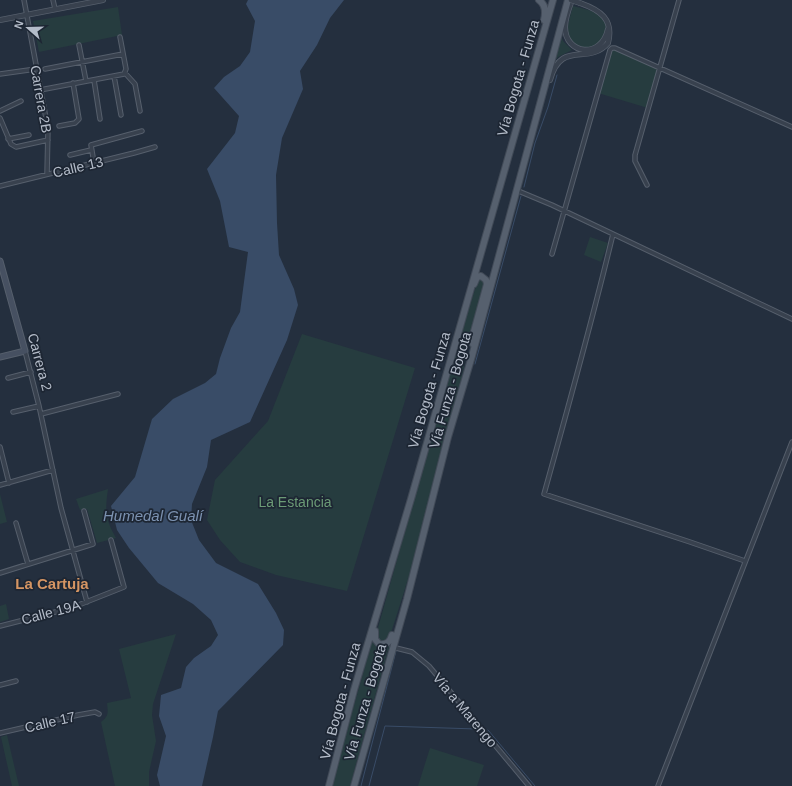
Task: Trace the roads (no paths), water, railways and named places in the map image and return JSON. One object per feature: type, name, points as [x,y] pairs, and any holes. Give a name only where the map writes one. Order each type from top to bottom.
[{"type":"main road","points":[[538,52],[538,45],[545,14],[544,5],[539,0]]},
{"type":"main road","name":"Vía Bogota - Funza","points":[[329,786],[353,694],[553,0]]},
{"type":"main road","name":"Vía Funza - Bogota","points":[[354,786],[568,0]]},
{"type":"main road","name":"Carrera 2","points":[[0,261],[25,351]]},
{"type":"main road","points":[[455,342],[460,331],[475,280],[477,277],[481,276],[485,278],[487,284],[473,335],[472,356]]},
{"type":"main road","points":[[0,357],[25,351]]},
{"type":"main road","points":[[394,554],[391,577],[374,636],[376,642],[379,644],[386,644],[392,638],[417,559]]},
{"type":"street","name":"Carrera 2B","points":[[24,0],[48,129],[47,174]]},
{"type":"street","points":[[53,0],[55,9]]},
{"type":"street","points":[[0,20],[103,0]]},
{"type":"street","points":[[532,130],[540,114],[555,65],[566,56],[572,54],[590,53],[602,49],[610,38],[609,24],[599,12],[571,0],[565,28],[567,38],[575,47],[585,51],[596,48],[605,39],[609,24]]},
{"type":"street","points":[[647,185],[634,158],[679,0]]},
{"type":"street","points":[[120,37],[124,54],[126,69],[125,73]]},
{"type":"street","points":[[79,44],[86,81]]},
{"type":"street","points":[[552,254],[610,50],[615,48],[792,127]]},
{"type":"street","points":[[45,69],[124,54]]},
{"type":"street","points":[[0,74],[36,69]]},
{"type":"street","points":[[40,90],[125,73]]},
{"type":"street","points":[[125,73],[133,80],[135,84],[140,111]]},
{"type":"street","points":[[114,76],[121,115]]},
{"type":"street","points":[[94,80],[100,119]]},
{"type":"street","points":[[59,126],[75,123],[79,120],[73,84]]},
{"type":"street","points":[[0,111],[21,102]]},
{"type":"street","points":[[0,118],[11,145],[16,147],[48,140]]},
{"type":"street","points":[[94,164],[91,144],[142,131]]},
{"type":"street","points":[[8,139],[28,135]]},
{"type":"street","name":"Calle 13","points":[[0,186],[94,164],[155,147]]},
{"type":"street","points":[[70,155],[91,150]]},
{"type":"street","points":[[516,190],[564,211],[792,319]]},
{"type":"street","points":[[613,234],[601,285],[544,494],[745,561]]},
{"type":"street","name":"Carrera 2","points":[[25,351],[41,414],[61,508],[87,602]]},
{"type":"street","points":[[8,378],[31,372]]},
{"type":"street","points":[[41,414],[118,394]]},
{"type":"street","points":[[13,412],[39,406]]},
{"type":"street","points":[[658,786],[792,442]]},
{"type":"street","points":[[0,447],[9,482]]},
{"type":"street","points":[[0,485],[53,470]]},
{"type":"street","points":[[0,572],[93,544],[84,511]]},
{"type":"street","points":[[16,523],[28,564]]},
{"type":"street","name":"Calle 19A","points":[[0,626],[71,608],[124,587],[111,540]]},
{"type":"street","name":"Vía a Marengo","points":[[392,647],[412,652],[429,666],[529,786]]},
{"type":"street","points":[[0,685],[16,681]]},
{"type":"street","name":"Calle 17","points":[[0,733],[95,712],[99,714]]},
{"type":"water","name":"Humedal Gualí","points":[[248,0],[344,0],[330,18],[317,45],[300,71],[303,89],[282,138],[276,175],[279,255],[294,289],[298,305],[287,340],[250,422],[211,440],[207,467],[192,504],[191,520],[199,540],[216,563],[258,584],[276,613],[284,630],[283,645],[218,711],[202,786],[160,786],[157,775],[166,736],[159,716],[161,695],[181,688],[186,667],[194,658],[211,646],[218,635],[211,620],[193,604],[158,583],[129,548],[117,530],[111,506],[135,477],[152,419],[173,399],[205,383],[216,374],[231,328],[240,312],[248,252],[229,247],[220,201],[207,169],[235,133],[239,116],[214,88],[224,77],[240,66],[250,52],[255,21],[246,4]]},
{"type":"waterway","points":[[524,187],[535,143],[548,107],[557,75]]},
{"type":"waterway","points":[[475,364],[521,196]]},
{"type":"waterway","points":[[361,786],[396,651]]},
{"type":"waterway","points":[[369,786],[385,726],[476,729]]},
{"type":"waterway","points":[[488,730],[535,786]]},
{"type":"district","name":"La Cartuja","points":[[52,583]]},
{"type":"park label","name":"La Estancia","points":[[295,502]]}]
